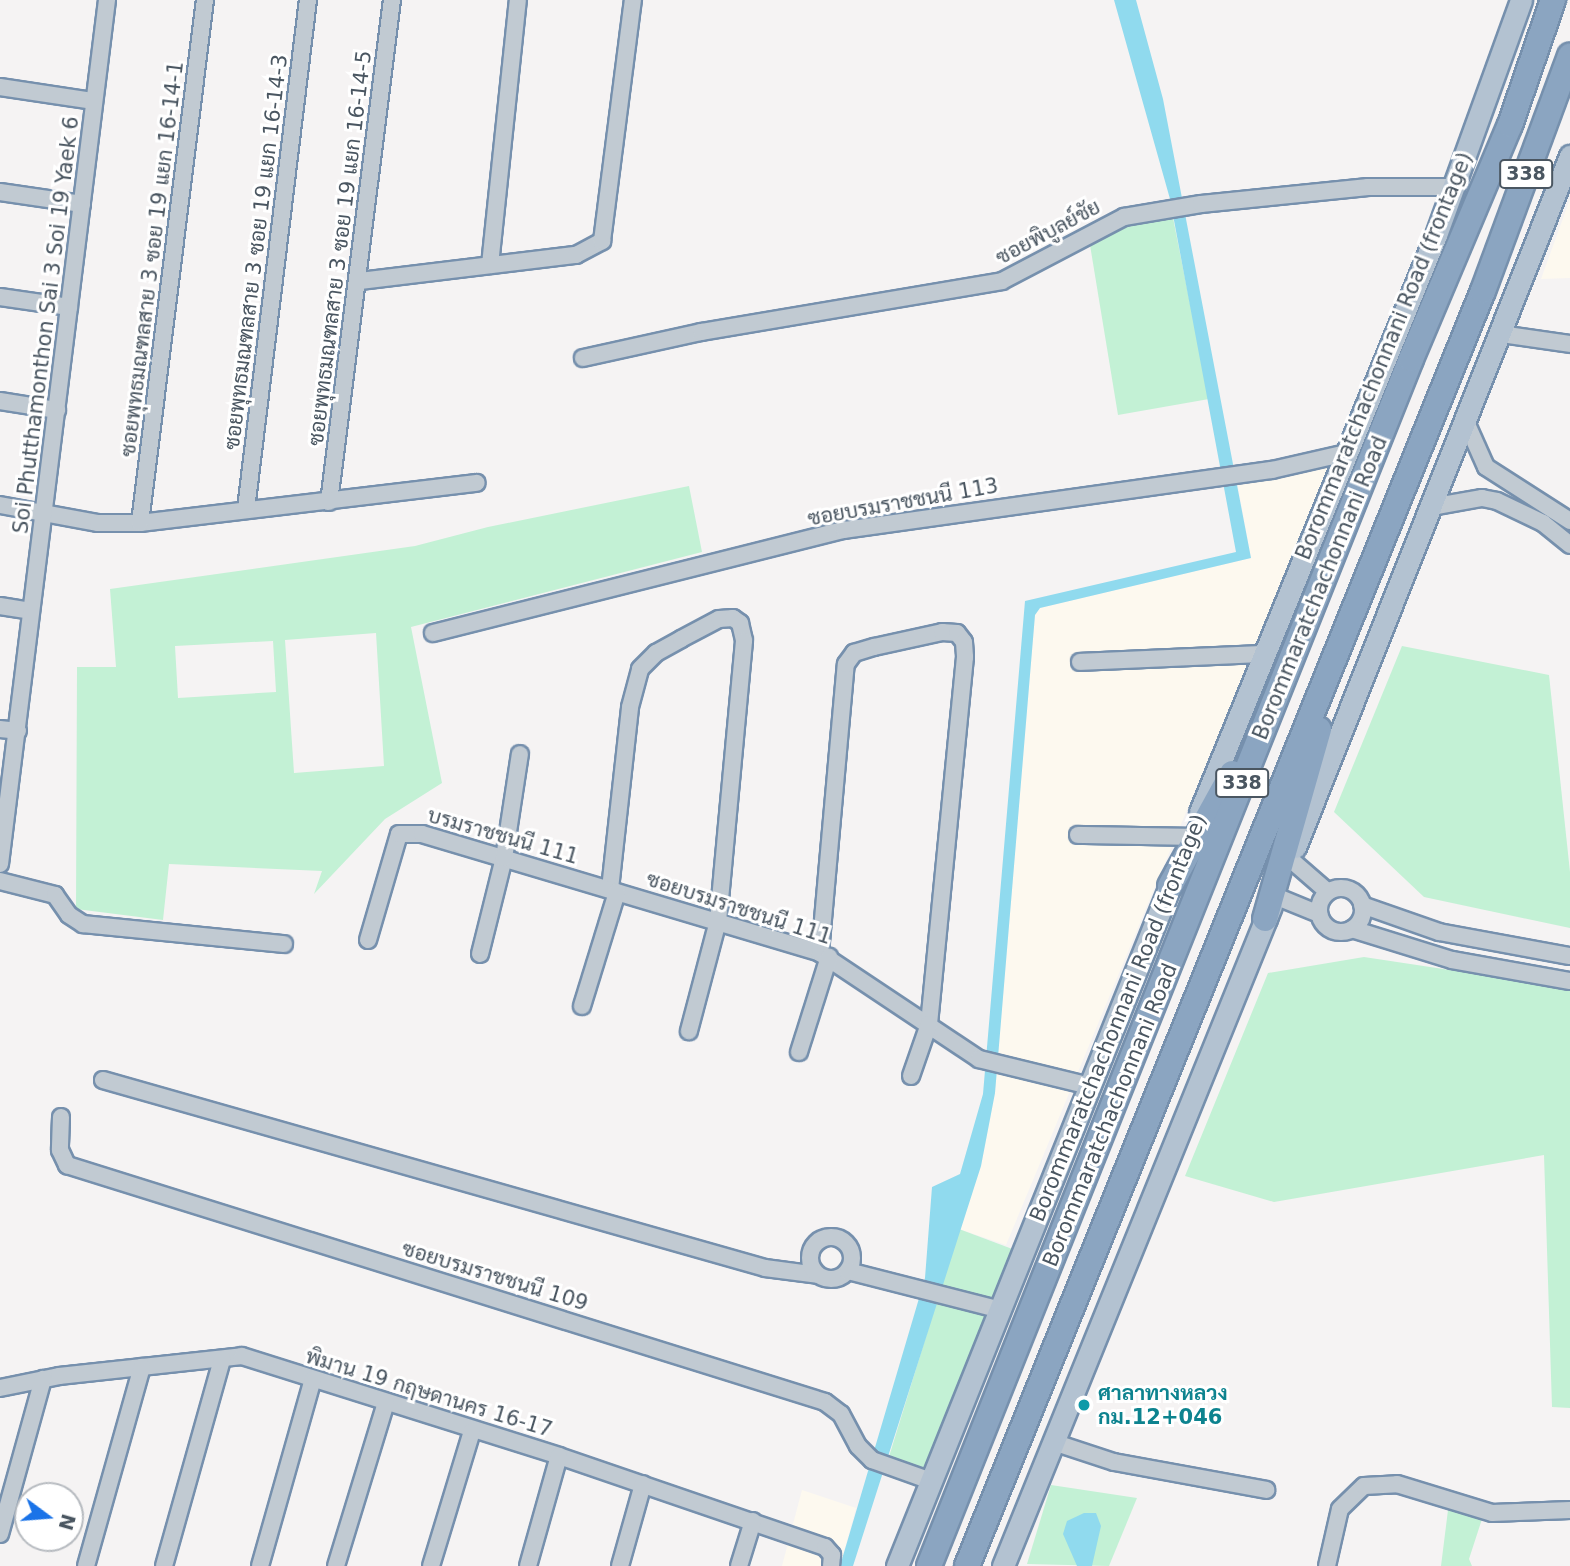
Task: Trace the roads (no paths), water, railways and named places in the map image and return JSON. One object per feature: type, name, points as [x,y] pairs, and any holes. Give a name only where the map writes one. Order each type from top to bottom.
[{"type":"highway","name":"Borommaratchachonnani Road","points":[[929,1566],[1300,638],[1510,125],[1553,0]]},
{"type":"highway","name":"Borommaratchachonnani Road","points":[[967,1566],[1483,291],[1570,57]]},
{"type":"highway","points":[[1270,907],[1356,605]]},
{"type":"highway","points":[[1170,886],[1300,638]]},
{"type":"main road","name":"Borommaratchachonnani Road (frontage)","points":[[897,1566],[1453,187],[1521,0]]},
{"type":"main road","name":"338","points":[[1003,1566],[1432,507],[1570,156]]},
{"type":"street","name":"Soi Phutthamonthon Sai 3 Soi 19 Yaek 6","points":[[0,864],[107,0]]},
{"type":"street","name":"ซอยพุทธมณฑลสาย 3 ซอย 19 แยก 16-14-1","points":[[140,523],[205,0]]},
{"type":"street","name":"ซอยพุทธมณฑลสาย 3 ซอย 19 แยก 16-14-3","points":[[246,509],[309,0]]},
{"type":"street","name":"ซอยพุทธมณฑลสาย 3 ซอย 19 แยก 16-14-5","points":[[329,502],[360,281],[392,0]]},
{"type":"street","points":[[490,265],[517,0]]},
{"type":"street","points":[[360,281],[576,254],[601,241],[633,0]]},
{"type":"street","points":[[0,87],[94,101]]},
{"type":"street","name":"ซอยพิบูลย์ชัย","points":[[583,358],[701,332],[967,290],[1002,281],[1107,222],[1157,210],[1368,187],[1453,187]]},
{"type":"street","points":[[0,192],[82,204]]},
{"type":"street","points":[[0,297],[69,307]]},
{"type":"street","points":[[1501,334],[1570,344]]},
{"type":"street","points":[[0,401],[57,410]]},
{"type":"street","points":[[1466,422],[1486,467],[1525,489],[1570,521]]},
{"type":"street","name":"ซอยบรมราชชนนี 113","points":[[433,633],[844,530],[1216,478],[1346,453]]},
{"type":"street","points":[[0,505],[98,523],[140,523],[477,483]]},
{"type":"street","points":[[1517,509],[1525,489]]},
{"type":"street","points":[[1432,507],[1482,498],[1517,509],[1570,545]]},
{"type":"street","points":[[0,606],[31,611]]},
{"type":"street","points":[[582,1006],[607,888],[630,707],[640,669],[664,648],[719,619],[733,618],[740,623],[744,641],[718,920],[689,1031]]},
{"type":"street","points":[[800,1052],[824,955],[846,664],[855,653],[874,647],[942,632],[957,633],[964,642],[965,657],[929,1024],[911,1076]]},
{"type":"street","points":[[1080,662],[1265,654]]},
{"type":"street","points":[[0,729],[18,731]]},
{"type":"street","points":[[480,954],[504,858],[520,754]]},
{"type":"street","name":"บรมราชชนนี 111","points":[[368,940],[399,834],[422,834],[607,888]]},
{"type":"street","points":[[1078,835],[1190,837]]},
{"type":"street","points":[[1290,859],[1328,892],[1352,891],[1362,905],[1440,932],[1570,956]]},
{"type":"street","points":[[0,881],[55,895],[69,915],[83,924],[284,944]]},
{"type":"street","name":"ซอยบรมราชชนนี 111","points":[[607,888],[718,920],[824,955],[979,1059],[1090,1086]]},
{"type":"street","points":[[1319,914],[1328,892]]},
{"type":"street","points":[[1352,929],[1362,914],[1362,905]]},
{"type":"street","points":[[1270,907],[1319,914],[1336,931],[1352,929],[1452,960],[1570,981]]},
{"type":"street","points":[[103,1080],[765,1268],[834,1279],[848,1270],[852,1262],[848,1245],[833,1236],[824,1237],[811,1250],[812,1268],[818,1275]]},
{"type":"street","name":"ซอยบรมราชชนนี 109","points":[[61,1117],[60,1150],[67,1165],[825,1402],[841,1414],[858,1446],[880,1463],[931,1481]]},
{"type":"street","points":[[848,1270],[925,1287],[1001,1310]]},
{"type":"street","name":"พิมาน 19 กฤษดานคร 16-17","points":[[0,1388],[43,1379],[242,1356],[472,1431],[559,1456],[752,1521],[825,1547],[831,1561]]},
{"type":"street","points":[[164,1566],[222,1359]]},
{"type":"street","points":[[86,1566],[142,1367]]},
{"type":"street","points":[[0,1534],[43,1379]]},
{"type":"street","points":[[260,1566],[313,1379]]},
{"type":"street","points":[[336,1566],[386,1402]]},
{"type":"street","points":[[431,1566],[472,1431]]},
{"type":"street","points":[[1053,1442],[1105,1460],[1266,1490]]},
{"type":"street","points":[[528,1566],[559,1456]]},
{"type":"street","points":[[1327,1566],[1340,1509],[1364,1486],[1397,1483],[1492,1513],[1569,1517]]},
{"type":"street","points":[[620,1566],[643,1485]]},
{"type":"street","points":[[739,1566],[752,1521]]},
{"type":"water","points":[[1114,0],[1136,0],[1163,99],[1251,558],[1040,608],[1035,615],[995,1093],[981,1166],[853,1566],[840,1566],[925,1278],[932,1187],[960,1174],[983,1094],[1025,601],[1236,552],[1170,199]]},
{"type":"water","points":[[1084,1513],[1096,1513],[1101,1526],[1092,1566],[1077,1566],[1063,1534],[1067,1521]]},
{"type":"place","name":"ศาลาทางหลวง กม.12+046","points":[[1084,1405]]}]
